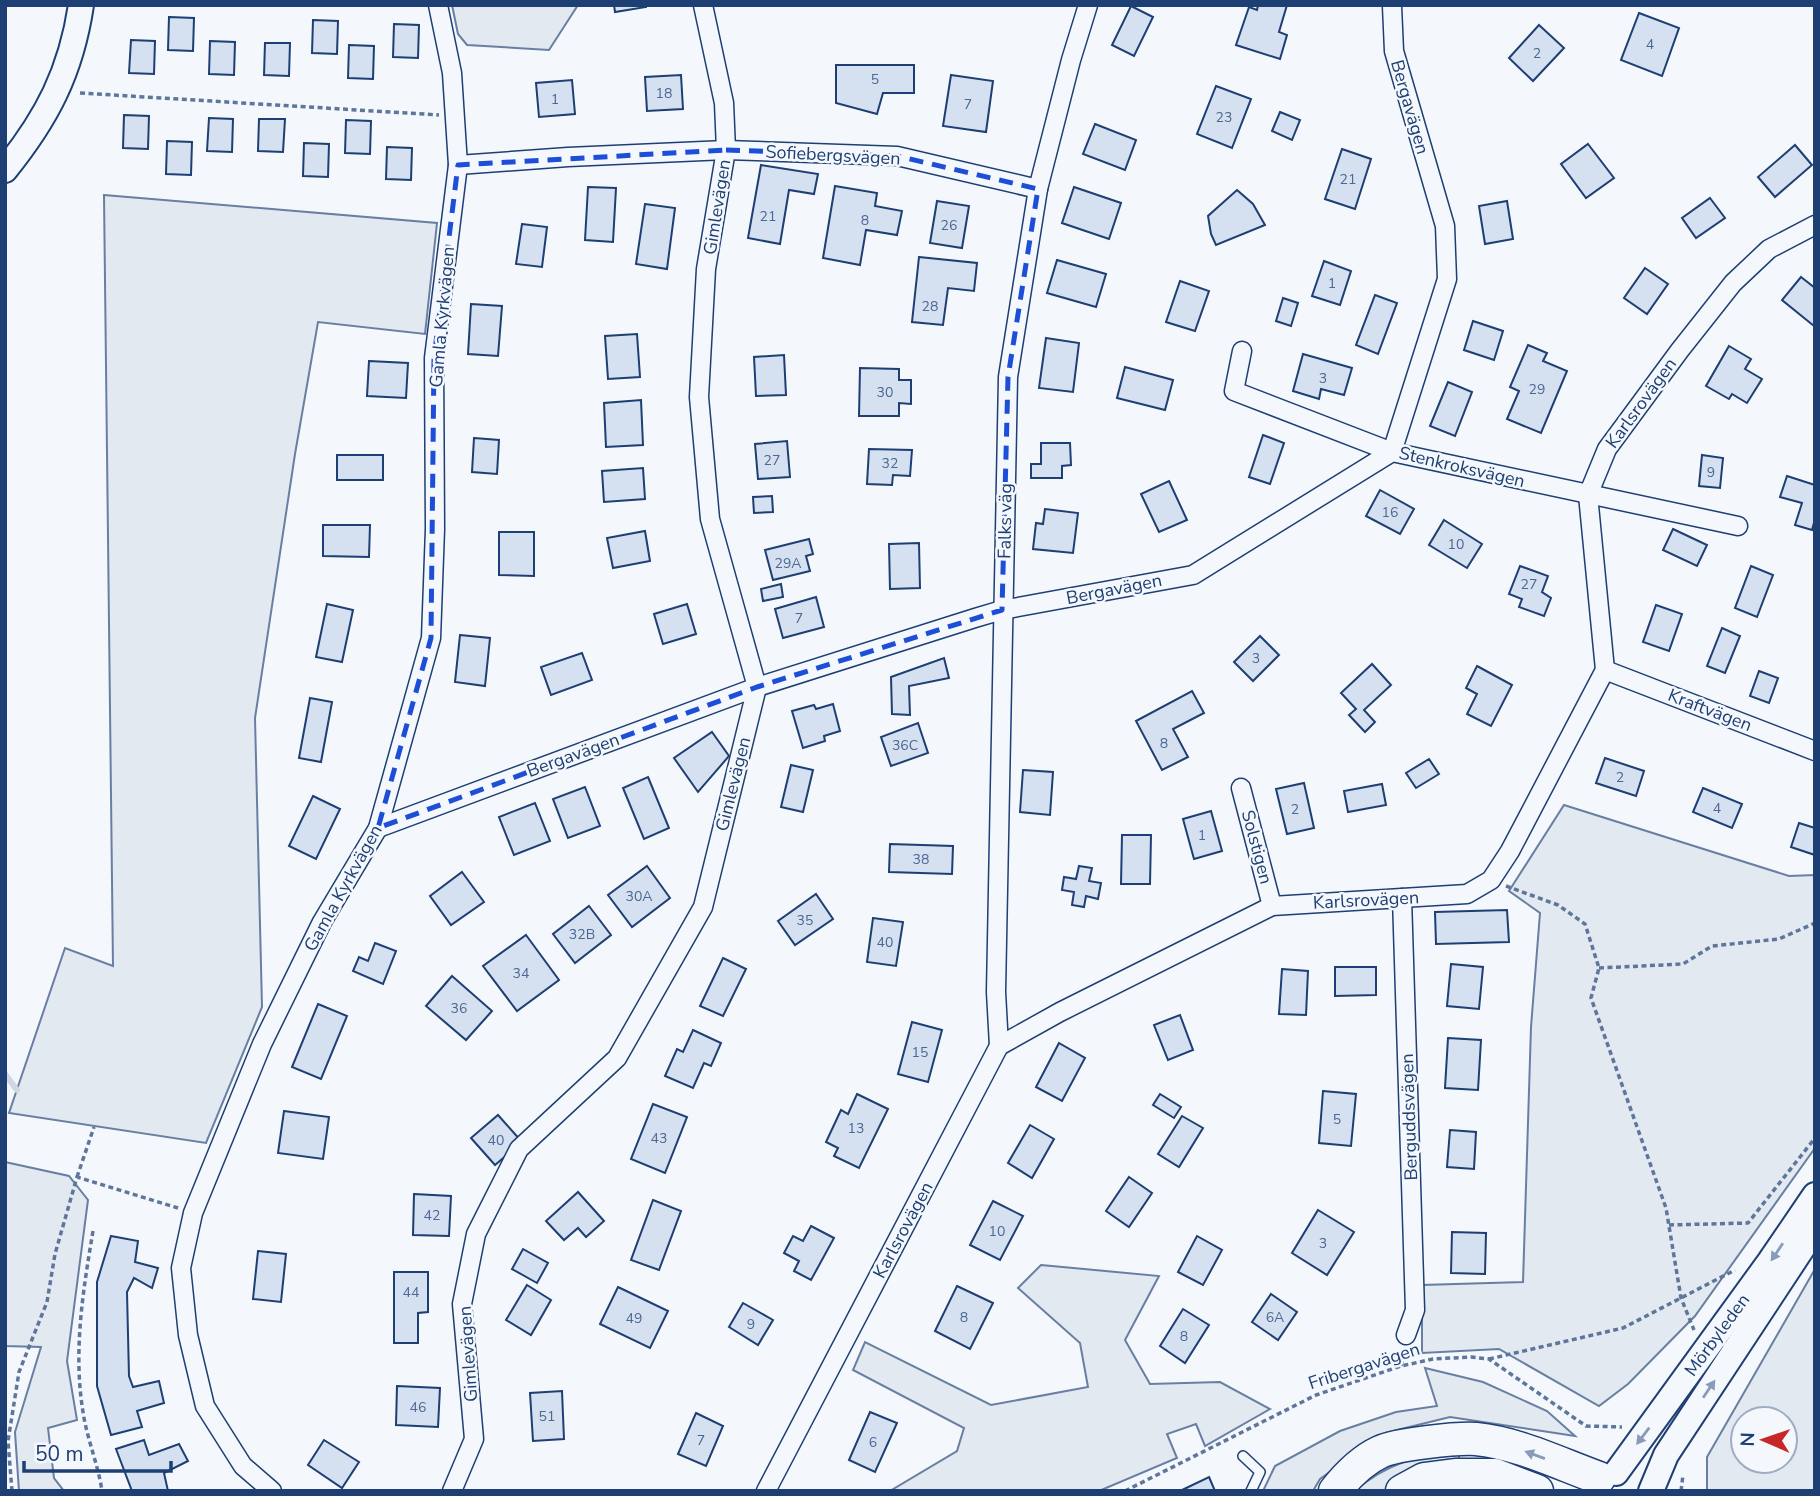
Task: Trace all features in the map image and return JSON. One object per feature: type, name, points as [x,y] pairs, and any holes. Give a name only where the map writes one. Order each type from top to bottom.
[{"type":"highway","points":[[1335,1491],[1345,1479],[1380,1452],[1440,1441],[1476,1439],[1517,1449],[1601,1481]]},
{"type":"highway","points":[[1402,1491],[1424,1479],[1482,1475],[1495,1475],[1537,1491]]},
{"type":"street","points":[[5,170],[27,143],[58,92],[76,37],[81,5]]},
{"type":"street","name":"Gamla Kyrkvägen","points":[[272,1491],[243,1466],[205,1406],[188,1335],[181,1268],[193,1213],[268,1032],[322,922],[378,828],[431,638],[435,529],[434,358],[458,165],[452,73],[438,5]]},
{"type":"street","name":"Gimlevägen","points":[[452,1491],[474,1439],[463,1304],[476,1234],[519,1149],[617,1058],[703,907],[757,687],[710,519],[699,397],[706,269],[726,150],[724,103],[703,5]]},
{"type":"street","name":"Falks väg","points":[[999,1046],[996,992],[1008,377],[1038,189],[1088,5]]},
{"type":"street","name":"Bergavägen","points":[[378,828],[757,687],[1002,610],[1193,575],[1392,452],[1447,279],[1445,226],[1394,51],[1392,6]]},
{"type":"street","name":"Sofiebergsvägen","points":[[458,165],[726,150],[897,156],[1038,189]]},
{"type":"street","name":"Karlsrovägen","points":[[1605,670],[1588,495],[1607,449],[1733,283],[1769,249],[1815,225]]},
{"type":"street","name":"Stenkroksvägen","points":[[1242,351],[1234,391],[1392,452],[1738,526]]},
{"type":"street","points":[[1491,880],[1510,851],[1605,670]]},
{"type":"street","name":"Kraftvägen","points":[[1605,670],[1815,751]]},
{"type":"street","name":"Solstigen","points":[[1241,788],[1272,906]]},
{"type":"street","name":"Karlsrovägen","points":[[766,1491],[999,1046],[1060,1012],[1272,906],[1467,894],[1491,880]]},
{"type":"street","name":"Berguddsvägen","points":[[1402,898],[1415,1310],[1406,1335]]},
{"type":"street","name":"Mörbyleden","points":[[1601,1481],[1643,1437],[1815,1195]]},
{"type":"street","name":"Mörbyleden","points":[[1651,1491],[1671,1446],[1815,1230]]},
{"type":"street","points":[[1601,1481],[1639,1481],[1651,1491]]},
{"type":"lane","points":[[1243,1456],[1260,1472],[1251,1491]]},
{"type":"path","points":[[58,92],[455,116]]},
{"type":"path","points":[[1491,880],[1558,905],[1585,924],[1599,968],[1591,999],[1666,1208],[1681,1298],[1697,1339]]},
{"type":"path","points":[[1599,968],[1683,964],[1712,946],[1779,939],[1815,923]]},
{"type":"path","points":[[12,1491],[8,1441],[19,1372],[47,1302],[55,1254],[94,1127]]},
{"type":"path","points":[[1669,1225],[1748,1223],[1815,1138]]},
{"type":"path","points":[[77,1177],[193,1213]]},
{"type":"path","points":[[93,1231],[82,1299],[77,1362],[83,1413],[102,1491]]},
{"type":"path","name":"Fribergavägen","points":[[1125,1491],[1316,1395],[1401,1366],[1433,1359],[1489,1359],[1623,1328],[1754,1261],[1770,1261]]},
{"type":"path","points":[[1489,1359],[1586,1426],[1631,1427],[1643,1437]]},
{"type":"highlighted area","points":[[726,150],[897,156],[1038,189],[1008,377],[1002,610],[757,687],[378,828],[431,638],[434,358],[458,165]]},
{"type":"shaded area","points":[[452,5],[578,5],[549,50],[467,45],[458,34]]},
{"type":"shaded area","points":[[104,195],[437,223],[425,334],[318,322],[255,718],[262,1007],[206,1143],[9,1113],[65,948],[113,966]]},
{"type":"shaded area","points":[[1564,805],[1789,876],[1815,875],[1815,1148],[1695,1316],[1628,1384],[1599,1406],[1499,1349],[1422,1353],[1422,1285],[1523,1282],[1531,1027],[1540,913],[1509,891]]},
{"type":"shaded area","points":[[5,1162],[69,1176],[88,1200],[67,1361],[77,1420],[48,1428],[54,1478],[64,1491],[19,1491],[15,1432],[41,1347],[5,1346]]},
{"type":"shaded area","points":[[1041,1265],[1159,1276],[1125,1340],[1150,1384],[1220,1382],[1270,1409],[1205,1446],[1196,1424],[1167,1434],[1177,1458],[1099,1491],[890,1491],[957,1451],[964,1428],[853,1370],[865,1342],[991,1405],[1088,1387],[1080,1343],[1018,1288]]},
{"type":"shaded area","points":[[1815,1269],[1815,1491],[1707,1491],[1707,1457],[1729,1419],[1729,1475],[1799,1475],[1799,1405],[1737,1405]]},
{"type":"shaded area","points":[[1425,1368],[1483,1382],[1547,1411],[1575,1436],[1450,1417],[1385,1433],[1320,1479],[1313,1491],[1263,1491],[1275,1466],[1340,1431],[1396,1412],[1437,1406]]},
{"type":"shaded area","points":[[1459,1453],[1459,1466],[1408,1475],[1384,1491],[1355,1491],[1378,1474],[1403,1462]]},
{"type":"building","points":[[614,5],[646,5],[646,7],[615,12]]},
{"type":"building","points":[[1258,5],[1287,5],[1279,32],[1287,35],[1280,59],[1236,45],[1249,7],[1257,10]]},
{"type":"building","points":[[1131,6],[1153,17],[1134,56],[1112,45]]},
{"type":"building","points":[[1639,13],[1679,28],[1662,76],[1621,60]]},
{"type":"building","points":[[169,17],[194,18],[193,51],[168,50]]},
{"type":"building","points":[[313,20],[338,21],[337,54],[312,53]]},
{"type":"building","points":[[394,24],[419,25],[418,58],[393,57]]},
{"type":"building","points":[[1539,25],[1564,48],[1533,81],[1509,58]]},
{"type":"building","points":[[131,40],[155,41],[154,74],[129,73]]},
{"type":"building","points":[[210,41],[235,42],[234,75],[209,74]]},
{"type":"building","points":[[265,43],[290,43],[289,76],[264,75]]},
{"type":"building","points":[[349,45],[374,46],[373,79],[348,78]]},
{"type":"building","points":[[836,65],[914,65],[914,93],[883,93],[877,114],[836,103]]},
{"type":"building","points":[[681,75],[683,109],[647,111],[645,77]]},
{"type":"building","points":[[951,75],[993,81],[986,132],[943,126]]},
{"type":"building","points":[[572,80],[575,114],[539,117],[536,83]]},
{"type":"building","points":[[1216,86],[1251,99],[1232,148],[1197,134]]},
{"type":"building","points":[[1280,112],[1300,120],[1292,140],[1272,131]]},
{"type":"building","points":[[124,115],[149,116],[148,149],[123,148]]},
{"type":"building","points":[[209,118],[233,119],[232,152],[207,151]]},
{"type":"building","points":[[259,119],[285,119],[283,152],[258,151]]},
{"type":"building","points":[[346,120],[371,121],[370,154],[345,153]]},
{"type":"building","points":[[1095,124],[1136,140],[1125,170],[1083,154]]},
{"type":"building","points":[[167,141],[192,142],[191,175],[166,174]]},
{"type":"building","points":[[304,143],[329,144],[328,177],[303,176]]},
{"type":"building","points":[[1588,144],[1614,178],[1586,198],[1561,164]]},
{"type":"building","points":[[1795,145],[1812,165],[1775,197],[1758,177]]},
{"type":"building","points":[[387,147],[412,148],[411,180],[386,179]]},
{"type":"building","points":[[1342,149],[1371,159],[1355,209],[1325,199]]},
{"type":"building","points":[[761,165],[818,174],[814,194],[789,190],[780,244],[748,238]]},
{"type":"building","points":[[835,186],[877,193],[875,206],[902,211],[897,235],[866,230],[860,265],[823,258]]},
{"type":"building","points":[[588,187],[616,188],[613,242],[585,240]]},
{"type":"building","points":[[1074,187],[1121,203],[1109,239],[1062,223]]},
{"type":"building","points":[[1237,190],[1253,204],[1265,225],[1216,245],[1208,216]]},
{"type":"building","points":[[1710,198],[1725,218],[1696,238],[1682,218]]},
{"type":"building","points":[[937,201],[969,206],[962,248],[930,243]]},
{"type":"building","points":[[1507,201],[1513,239],[1485,244],[1479,206]]},
{"type":"building","points":[[645,204],[675,208],[667,269],[636,264]]},
{"type":"building","points":[[522,224],[547,227],[542,267],[516,264]]},
{"type":"building","points":[[919,257],[977,263],[974,291],[948,288],[943,325],[912,322]]},
{"type":"building","points":[[1057,260],[1106,274],[1096,307],[1047,293]]},
{"type":"building","points":[[1324,261],[1351,271],[1340,305],[1312,296]]},
{"type":"building","points":[[1645,268],[1668,284],[1647,314],[1624,298]]},
{"type":"building","points":[[1801,277],[1815,288],[1814,326],[1782,300]]},
{"type":"building","points":[[1180,281],[1209,291],[1195,331],[1166,322]]},
{"type":"building","points":[[1375,295],[1397,303],[1378,354],[1356,345]]},
{"type":"building","points":[[1283,298],[1298,303],[1291,326],[1276,321]]},
{"type":"building","points":[[471,304],[502,306],[498,356],[468,354]]},
{"type":"building","points":[[1473,321],[1503,331],[1494,360],[1464,350]]},
{"type":"building","points":[[637,334],[640,377],[608,379],[605,336]]},
{"type":"building","points":[[1046,338],[1079,343],[1073,392],[1039,388]]},
{"type":"building","points":[[1528,345],[1547,353],[1543,361],[1567,371],[1541,433],[1507,419],[1519,391],[1510,387]]},
{"type":"building","points":[[1729,346],[1751,359],[1745,369],[1762,379],[1747,403],[1732,394],[1729,399],[1706,386]]},
{"type":"building","points":[[1303,354],[1352,368],[1344,395],[1321,389],[1319,399],[1293,391]]},
{"type":"building","points":[[784,355],[786,395],[756,396],[754,357]]},
{"type":"building","points":[[369,361],[408,363],[406,398],[367,396]]},
{"type":"building","points":[[1125,367],[1173,380],[1165,410],[1117,398]]},
{"type":"building","points":[[860,368],[899,369],[899,380],[911,380],[911,404],[899,403],[899,416],[859,416]]},
{"type":"building","points":[[1448,382],[1472,392],[1455,436],[1430,426]]},
{"type":"building","points":[[641,400],[643,445],[606,447],[604,403]]},
{"type":"building","points":[[1263,435],[1284,443],[1270,484],[1249,477]]},
{"type":"building","points":[[474,438],[499,440],[497,474],[472,472]]},
{"type":"building","points":[[787,441],[790,477],[758,479],[755,444]]},
{"type":"building","points":[[1041,443],[1070,443],[1071,465],[1062,466],[1062,478],[1031,478],[1031,464],[1041,464]]},
{"type":"building","points":[[869,449],[912,450],[910,476],[893,475],[892,485],[867,484]]},
{"type":"building","points":[[337,455],[383,455],[383,480],[337,480]]},
{"type":"building","points":[[1702,455],[1723,458],[1720,488],[1699,486]]},
{"type":"building","points":[[643,468],[645,499],[604,502],[602,471]]},
{"type":"building","points":[[1787,476],[1815,485],[1815,519],[1812,530],[1795,525],[1802,503],[1780,497]]},
{"type":"building","points":[[1169,481],[1187,520],[1159,532],[1141,494]]},
{"type":"building","points":[[1380,490],[1414,509],[1400,534],[1366,516]]},
{"type":"building","points":[[772,496],[773,512],[754,513],[753,497]]},
{"type":"building","points":[[1045,509],[1078,513],[1073,553],[1033,549],[1036,523],[1043,524]]},
{"type":"building","points":[[1444,520],[1482,544],[1467,568],[1429,545]]},
{"type":"building","points":[[323,525],[370,525],[369,557],[323,556]]},
{"type":"building","points":[[1673,529],[1707,545],[1697,566],[1663,550]]},
{"type":"building","points":[[645,531],[650,561],[613,568],[607,538]]},
{"type":"building","points":[[499,532],[534,532],[534,576],[499,575]]},
{"type":"building","points":[[809,539],[813,554],[806,556],[810,571],[773,580],[765,550]]},
{"type":"building","points":[[919,543],[920,588],[890,589],[889,544]]},
{"type":"building","points":[[1520,566],[1548,576],[1542,592],[1551,598],[1544,616],[1519,607],[1522,599],[1509,594]]},
{"type":"building","points":[[1751,566],[1773,575],[1757,617],[1735,608]]},
{"type":"building","points":[[781,584],[783,597],[763,601],[761,589]]},
{"type":"building","points":[[816,597],[824,627],[783,638],[775,609]]},
{"type":"building","points":[[327,604],[353,610],[342,662],[316,657]]},
{"type":"building","points":[[687,604],[696,634],[663,644],[654,614]]},
{"type":"building","points":[[1656,605],[1682,614],[1669,651],[1643,642]]},
{"type":"building","points":[[1722,628],[1740,636],[1725,673],[1707,666]]},
{"type":"building","points":[[460,635],[490,638],[485,686],[455,682]]},
{"type":"building","points":[[1260,636],[1279,655],[1253,681],[1234,662]]},
{"type":"building","points":[[582,653],[592,680],[551,695],[541,667]]},
{"type":"building","points":[[944,658],[949,678],[909,686],[910,715],[892,714],[891,677]]},
{"type":"building","points":[[1372,664],[1391,685],[1364,710],[1375,722],[1365,732],[1349,715],[1356,709],[1341,693]]},
{"type":"building","points":[[1477,666],[1512,685],[1491,726],[1467,714],[1477,694],[1466,688]]},
{"type":"building","points":[[1759,671],[1778,678],[1769,703],[1750,696]]},
{"type":"building","points":[[1192,691],[1204,713],[1173,729],[1188,757],[1162,770],[1136,721]]},
{"type":"building","points":[[310,698],[332,702],[321,762],[299,758]]},
{"type":"building","points":[[833,704],[840,731],[824,736],[825,741],[803,748],[792,711],[814,705],[816,709]]},
{"type":"building","points":[[918,723],[928,753],[891,766],[881,737]]},
{"type":"building","points":[[712,732],[729,756],[698,792],[674,758]]},
{"type":"building","points":[[1605,758],[1644,771],[1636,796],[1596,783]]},
{"type":"building","points":[[1429,759],[1439,774],[1416,788],[1406,773]]},
{"type":"building","points":[[791,765],[813,770],[803,812],[781,807]]},
{"type":"building","points":[[1023,770],[1053,772],[1050,815],[1020,812]]},
{"type":"building","points":[[648,777],[669,828],[644,839],[623,788]]},
{"type":"building","points":[[1304,783],[1314,828],[1287,834],[1276,789]]},
{"type":"building","points":[[1382,784],[1386,805],[1348,812],[1344,791]]},
{"type":"building","points":[[585,787],[600,826],[568,838],[553,799]]},
{"type":"building","points":[[1703,788],[1742,804],[1732,828],[1693,812]]},
{"type":"building","points":[[313,796],[340,809],[316,859],[289,846]]},
{"type":"building","points":[[535,803],[550,841],[514,855],[499,817]]},
{"type":"building","points":[[1211,811],[1222,851],[1194,859],[1183,819]]},
{"type":"building","points":[[1799,823],[1815,828],[1815,855],[1791,847]]},
{"type":"building","points":[[1122,835],[1151,835],[1150,884],[1121,884]]},
{"type":"building","points":[[890,844],[953,846],[952,874],[889,872]]},
{"type":"building","points":[[647,866],[670,898],[632,927],[608,895]]},
{"type":"building","points":[[1079,866],[1092,868],[1089,881],[1101,883],[1098,899],[1086,896],[1084,907],[1072,905],[1074,892],[1062,890],[1064,877],[1076,879]]},
{"type":"building","points":[[462,872],[484,902],[451,925],[430,896]]},
{"type":"building","points":[[816,894],[833,919],[795,945],[778,921]]},
{"type":"building","points":[[589,906],[611,935],[575,963],[553,934]]},
{"type":"building","points":[[1507,910],[1509,942],[1436,944],[1435,912]]},
{"type":"building","points":[[873,918],[903,922],[896,966],[867,962]]},
{"type":"building","points":[[526,935],[559,980],[517,1011],[483,966]]},
{"type":"building","points":[[375,943],[396,951],[383,984],[353,971],[359,957],[368,961]]},
{"type":"building","points":[[723,958],[746,969],[723,1016],[700,1006]]},
{"type":"building","points":[[1451,964],[1483,967],[1479,1009],[1447,1006]]},
{"type":"building","points":[[1335,967],[1376,967],[1376,995],[1335,996]]},
{"type":"building","points":[[1282,969],[1308,971],[1306,1015],[1279,1014]]},
{"type":"building","points":[[452,976],[492,1011],[466,1040],[426,1006]]},
{"type":"building","points":[[318,1004],[347,1016],[321,1079],[292,1067]]},
{"type":"building","points":[[1180,1015],[1193,1050],[1168,1060],[1154,1025]]},
{"type":"building","points":[[912,1022],[942,1030],[928,1082],[898,1074]]},
{"type":"building","points":[[693,1030],[721,1043],[711,1066],[704,1063],[693,1088],[665,1076],[677,1049],[683,1052]]},
{"type":"building","points":[[1448,1038],[1481,1040],[1478,1090],[1445,1088]]},
{"type":"building","points":[[1059,1043],[1085,1058],[1062,1101],[1036,1087]]},
{"type":"building","points":[[1323,1091],[1356,1094],[1351,1146],[1319,1143]]},
{"type":"building","points":[[857,1094],[888,1109],[859,1168],[834,1156],[838,1148],[826,1142],[841,1110],[848,1114]]},
{"type":"building","points":[[1160,1094],[1181,1107],[1174,1118],[1153,1105]]},
{"type":"building","points":[[653,1104],[687,1117],[665,1173],[631,1159]]},
{"type":"building","points":[[284,1111],[329,1117],[323,1159],[278,1153]]},
{"type":"building","points":[[498,1115],[522,1142],[495,1165],[471,1138]]},
{"type":"building","points":[[1182,1116],[1203,1128],[1179,1167],[1158,1154]]},
{"type":"building","points":[[1030,1125],[1054,1139],[1032,1178],[1008,1163]]},
{"type":"building","points":[[1450,1130],[1476,1132],[1474,1169],[1447,1167]]},
{"type":"building","points":[[1129,1177],[1152,1193],[1129,1227],[1106,1211]]},
{"type":"building","points":[[578,1192],[604,1221],[586,1237],[578,1228],[564,1240],[546,1221]]},
{"type":"building","points":[[414,1194],[451,1196],[449,1236],[413,1235]]},
{"type":"building","points":[[653,1200],[681,1211],[659,1270],[631,1260]]},
{"type":"building","points":[[993,1201],[1023,1216],[1000,1260],[970,1245]]},
{"type":"building","points":[[1318,1210],[1354,1232],[1327,1275],[1292,1253]]},
{"type":"building","points":[[811,1226],[834,1238],[811,1280],[794,1271],[799,1261],[784,1253],[793,1236],[803,1241]]},
{"type":"building","points":[[1452,1232],[1486,1233],[1485,1274],[1451,1273]]},
{"type":"building","points":[[111,1236],[138,1241],[135,1262],[158,1268],[152,1288],[134,1278],[127,1292],[129,1376],[133,1387],[159,1381],[164,1403],[137,1411],[142,1427],[111,1435],[97,1386],[97,1282]]},
{"type":"building","points":[[1197,1236],[1222,1250],[1203,1285],[1178,1272]]},
{"type":"building","points":[[523,1249],[548,1263],[537,1283],[512,1269]]},
{"type":"building","points":[[258,1251],[286,1254],[281,1302],[253,1299]]},
{"type":"building","points":[[394,1272],[428,1272],[428,1312],[418,1313],[418,1343],[394,1343]]},
{"type":"building","points":[[527,1285],[551,1300],[531,1335],[506,1320]]},
{"type":"building","points":[[957,1286],[993,1303],[970,1349],[935,1331]]},
{"type":"building","points":[[618,1287],[668,1311],[650,1348],[600,1324]]},
{"type":"building","points":[[1271,1294],[1297,1312],[1278,1340],[1252,1322]]},
{"type":"building","points":[[743,1303],[773,1320],[758,1345],[729,1327]]},
{"type":"building","points":[[1183,1309],[1209,1325],[1185,1363],[1160,1346]]},
{"type":"building","points":[[397,1386],[440,1388],[438,1427],[396,1425]]},
{"type":"building","points":[[562,1391],[564,1439],[533,1441],[530,1393]]},
{"type":"building","points":[[870,1412],[897,1423],[875,1472],[849,1460]]},
{"type":"building","points":[[696,1413],[723,1426],[706,1466],[678,1454]]},
{"type":"building","points":[[144,1440],[149,1455],[179,1444],[188,1461],[164,1473],[168,1491],[132,1491],[116,1449]]},
{"type":"building","points":[[324,1440],[359,1462],[342,1488],[308,1465]]},
{"type":"building","points":[[1209,1477],[1215,1491],[1180,1491]]},
{"type":"waterway","points":[[5,1074],[17,1090]]}]
